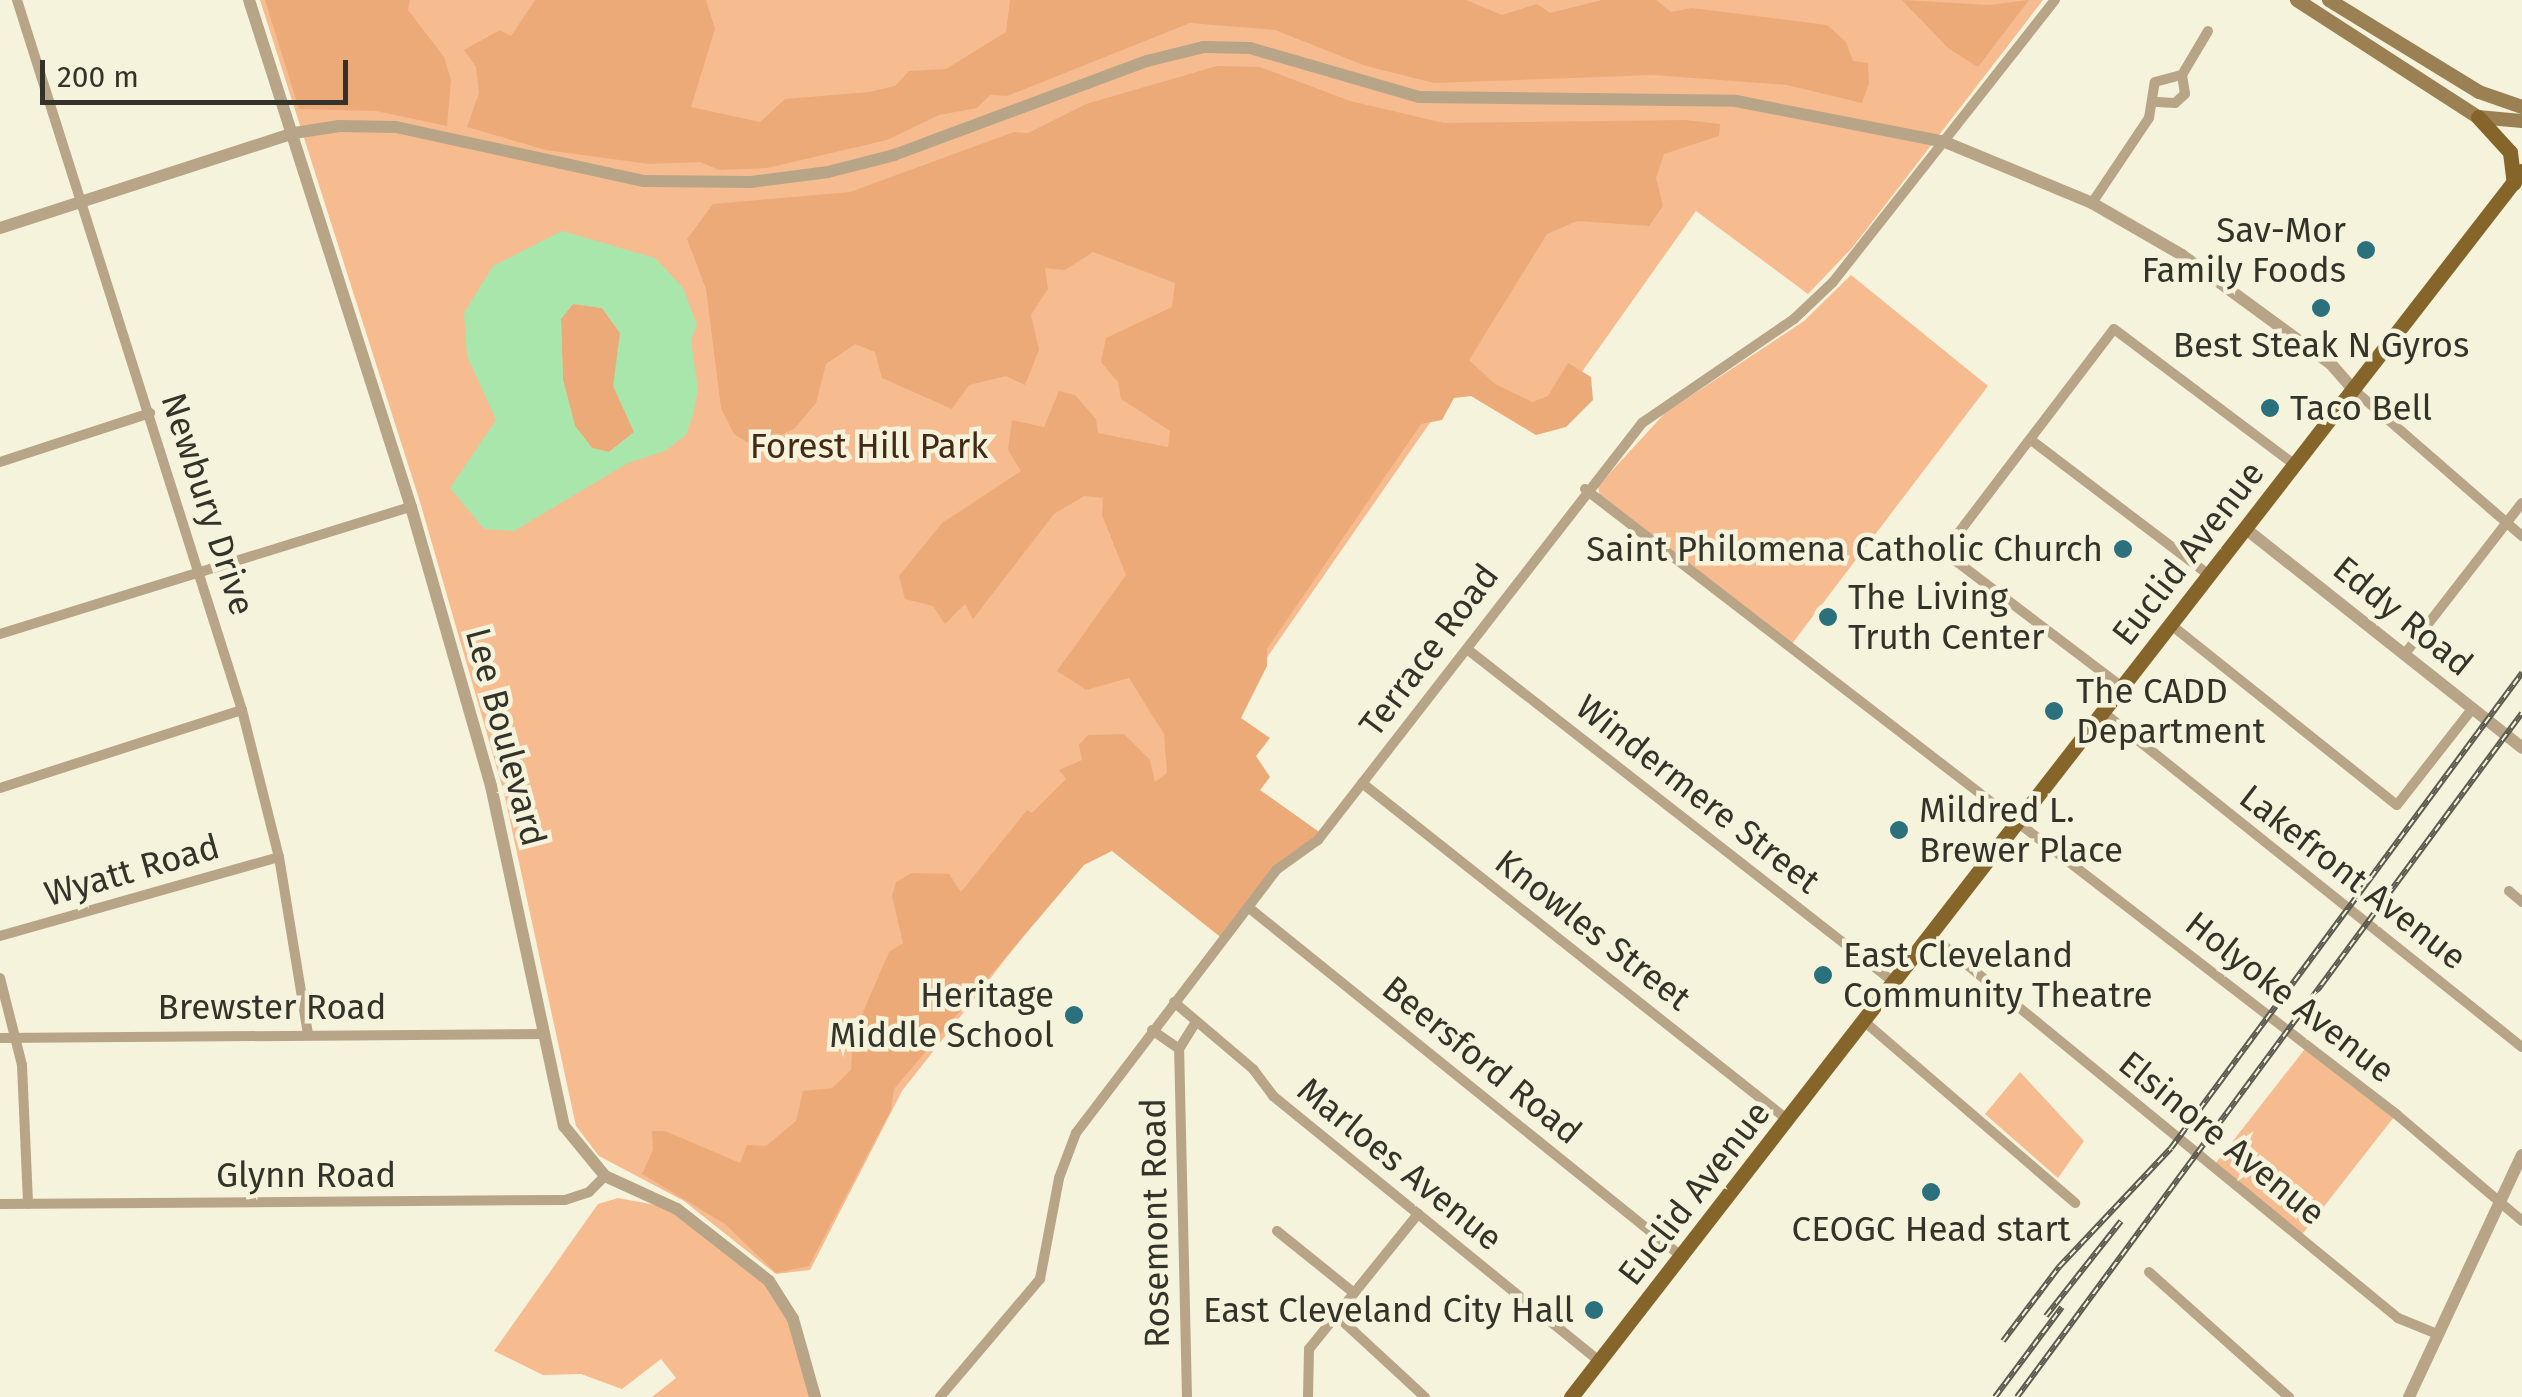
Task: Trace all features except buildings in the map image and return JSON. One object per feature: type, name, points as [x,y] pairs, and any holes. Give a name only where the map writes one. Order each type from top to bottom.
[{"type":"main road","points":[[2297,0],[2478,117],[2510,152],[2518,177]]},
{"type":"main road","points":[[2329,0],[2479,92],[2522,108]]},
{"type":"main road","points":[[2478,117],[2522,121]]},
{"type":"main road","name":"Euclid Avenue","points":[[1570,1397],[1866,1023],[2518,177]]},
{"type":"street","name":"Newbury Drive","points":[[17,0],[202,570],[242,710],[279,856],[308,1034]]},
{"type":"street","name":"Lee Boulevard","points":[[249,0],[411,507],[491,786],[570,1140],[605,1176],[677,1210],[769,1281],[793,1319],[814,1397]]},
{"type":"street","name":"Terrace Road","points":[[940,1397],[1040,1279],[1070,1146],[1152,1030],[1276,870],[1318,840],[1467,649],[1584,489],[1657,409],[1820,296],[2055,0]]},
{"type":"street","points":[[2157,102],[2175,103],[2184,94],[2182,75],[2208,31]]},
{"type":"street","points":[[0,228],[294,134],[396,128],[601,175],[752,182],[894,155],[1146,61],[1204,48],[1277,53],[1419,97],[1736,101],[1945,142],[2092,203],[2232,290],[2522,536]]},
{"type":"street","points":[[2092,203],[2157,102],[2155,82],[2182,75]]},
{"type":"street","points":[[2122,687],[1944,552],[2114,329],[2294,464]]},
{"type":"street","points":[[0,462],[150,413]]},
{"type":"street","points":[[2031,440],[2209,575]]},
{"type":"street","name":"Holyoke Avenue","points":[[1584,489],[2396,1114],[2522,1222]]},
{"type":"street","points":[[2404,655],[2522,503]]},
{"type":"street","points":[[0,634],[411,507]]},
{"type":"street","name":"Eddy Road","points":[[2246,529],[2522,748]]},
{"type":"street","points":[[2170,624],[2396,805],[2472,709]]},
{"type":"street","name":"Windermere Street","points":[[1467,649],[1895,983]]},
{"type":"street","points":[[0,788],[242,710]]},
{"type":"street","name":"Lakefront Avenue","points":[[2104,713],[2522,1047]]},
{"type":"street","name":"Knowles Street","points":[[1362,783],[1789,1121]]},
{"type":"street","name":"Wyatt Road","points":[[0,936],[279,856]]},
{"type":"street","points":[[2508,891],[2522,902]]},
{"type":"street","name":"Beersford Road","points":[[1248,907],[1682,1256]]},
{"type":"street","name":"Elsinore Avenue","points":[[1932,936],[2398,1318],[2437,1334]]},
{"type":"street","points":[[0,978],[17,1038],[28,1204]]},
{"type":"street","name":"Marloes Avenue","points":[[1174,1002],[1253,1069],[1272,1096],[1599,1361]]},
{"type":"street","name":"Rosemont Road","points":[[1187,1397],[1179,1049],[1196,1022]]},
{"type":"street","points":[[1866,1023],[2075,1203]]},
{"type":"street","name":"Rosemont Road","points":[[1152,1030],[1179,1049]]},
{"type":"street","name":"Brewster Road","points":[[0,1038],[545,1034]]},
{"type":"street","points":[[2409,1397],[2522,1155]]},
{"type":"street","name":"Glynn Road","points":[[0,1204],[566,1200],[589,1192],[605,1176]]},
{"type":"street","points":[[1308,1397],[1309,1349],[1418,1214]]},
{"type":"street","points":[[1277,1231],[1354,1293]]},
{"type":"street","points":[[2149,1272],[2289,1397]]},
{"type":"street","points":[[1336,1316],[1425,1397]]},
{"type":"green space","name":"Forest Hill Park","points":[[260,0],[2043,0],[1852,248],[1808,294],[1696,211],[1545,424],[1468,368],[1186,774],[1118,842],[1080,864],[902,1091],[810,1270],[776,1274],[684,1201],[599,1156],[576,1126],[504,793],[420,502]]},
{"type":"green space","points":[[1851,275],[1988,386],[1791,645],[1600,497],[1598,486],[1665,413],[1804,321]]},
{"type":"green space","points":[[2308,1045],[2396,1114],[2302,1235],[2214,1166]]},
{"type":"green space","points":[[2020,1072],[2084,1141],[2058,1178],[1985,1114]]},
{"type":"green space","points":[[618,1198],[677,1209],[782,1298],[815,1397],[652,1397],[676,1378],[661,1359],[622,1389],[581,1374],[543,1375],[494,1351],[598,1204]]},
{"type":"shaded area","points":[[265,0],[410,0],[408,10],[444,57],[451,80],[447,126],[376,111],[299,109]]},
{"type":"shaded area","points":[[535,0],[706,0],[715,29],[691,107],[760,122],[785,99],[869,92],[895,86],[909,71],[946,69],[1006,32],[1010,0],[1466,0],[1502,15],[1537,4],[1550,13],[1602,0],[1656,0],[1671,12],[1692,8],[1827,25],[1846,42],[1853,61],[1868,63],[1869,83],[1862,103],[1787,85],[1653,75],[1434,83],[1366,66],[1275,30],[1190,23],[1007,96],[990,95],[977,108],[939,115],[887,140],[767,168],[719,170],[700,162],[649,164],[546,150],[467,127],[479,93],[476,67],[464,50],[500,30],[511,36]]},
{"type":"shaded area","points":[[1902,0],[1989,5],[2029,0],[1978,67],[1948,48]]},
{"type":"shaded area","points":[[1217,66],[1260,67],[1350,101],[1444,123],[1686,120],[1720,124],[1719,136],[1664,154],[1656,178],[1663,206],[1649,226],[1577,221],[1547,234],[1469,360],[1495,384],[1532,402],[1548,396],[1568,363],[1591,377],[1593,400],[1566,427],[1536,435],[1471,396],[1454,398],[1442,420],[1421,424],[1267,649],[1267,666],[1241,718],[1270,738],[1256,756],[1270,777],[1260,790],[1322,834],[1276,870],[1223,939],[1112,851],[1084,865],[894,1089],[891,1110],[809,1266],[776,1273],[725,1224],[642,1174],[653,1150],[652,1131],[665,1131],[740,1163],[747,1145],[766,1146],[796,1121],[803,1091],[832,1088],[851,1070],[853,1035],[889,952],[903,943],[892,896],[896,882],[912,873],[949,874],[961,892],[1027,810],[1032,813],[1066,779],[1059,770],[1082,760],[1079,745],[1088,735],[1124,734],[1150,760],[1155,782],[1167,773],[1164,734],[1129,678],[1086,690],[1057,671],[1126,575],[1102,515],[1103,498],[1084,496],[1054,514],[973,619],[965,604],[945,624],[933,606],[905,599],[899,576],[942,523],[1021,471],[1008,450],[1012,420],[1044,427],[1059,391],[1075,395],[1096,419],[1098,433],[1168,447],[1170,431],[1121,399],[1118,382],[1101,362],[1106,338],[1172,307],[1175,283],[1093,252],[1065,270],[1045,268],[1048,289],[1031,315],[1039,350],[1025,385],[1006,376],[969,385],[952,409],[882,378],[875,352],[855,344],[826,364],[816,403],[795,428],[756,448],[734,434],[721,408],[706,289],[687,239],[713,204],[850,192],[1014,132],[1028,133],[1086,104]]},
{"type":"shaded area","points":[[562,231],[655,258],[683,288],[697,325],[691,340],[698,389],[686,435],[665,451],[628,463],[514,531],[484,529],[450,488],[496,420],[467,356],[464,313],[493,266]],"holes":[[[573,304],[602,308],[620,333],[613,386],[634,432],[609,452],[592,448],[575,426],[563,380],[561,319]]]},
{"type":"shaded area","points":[[573,304],[602,308],[620,333],[622,404],[634,432],[609,452],[592,448],[575,426],[563,380],[561,318]]},
{"type":"railway","points":[[2003,1341],[2059,1267],[2171,1148],[2522,673]]},
{"type":"railway","points":[[2017,1397],[2522,713]]},
{"type":"railway","points":[[2046,1316],[2121,1221]]},
{"type":"railway","points":[[1995,1397],[2062,1307]]},
{"type":"place","name":"Sav-Mor Family Foods","points":[[2366,250]]},
{"type":"place","name":"Best Steak N Gyros","points":[[2321,308]]},
{"type":"place","name":"Taco Bell","points":[[2270,408]]},
{"type":"place","name":"Saint Philomena Catholic Church","points":[[2123,549]]},
{"type":"place","name":"The Living Truth Center","points":[[1828,617]]},
{"type":"place","name":"The CADD Department","points":[[2054,711]]},
{"type":"place","name":"Mildred L. Brewer Place","points":[[1899,830]]},
{"type":"place","name":"East Cleveland Community Theatre","points":[[1823,975]]},
{"type":"place","name":"Heritage Middle School","points":[[1074,1015]]},
{"type":"place","name":"CEOGC Head start","points":[[1931,1192]]},
{"type":"place","name":"East Cleveland City Hall","points":[[1594,1310]]}]
